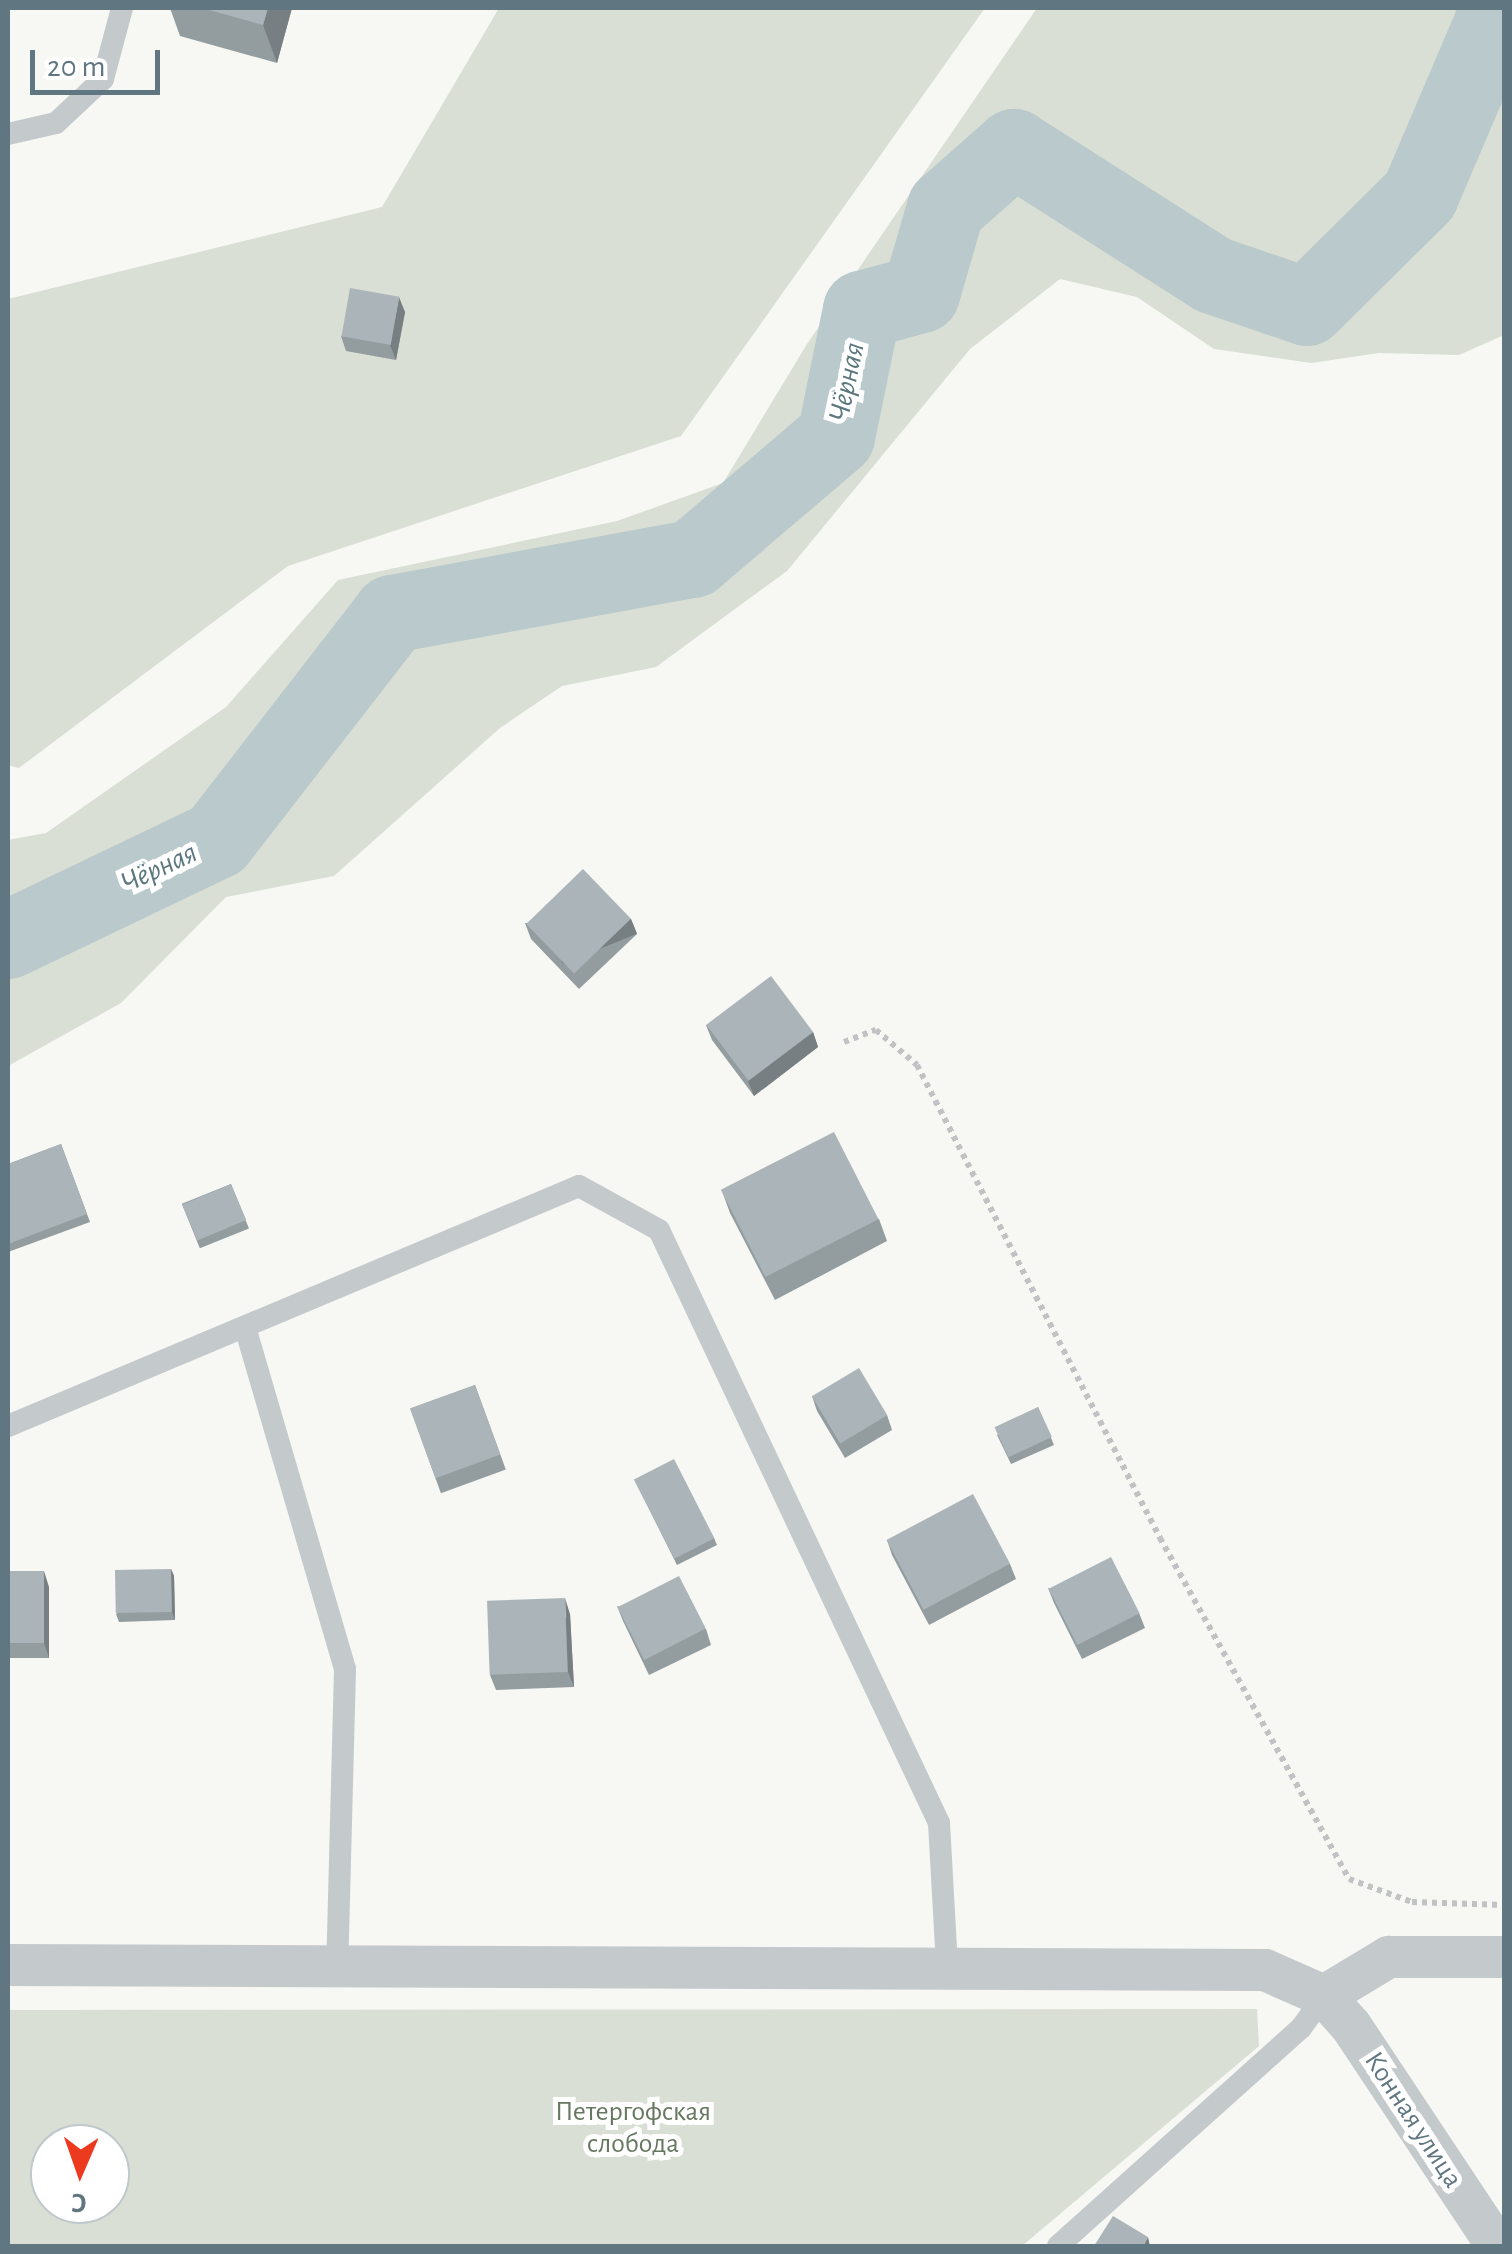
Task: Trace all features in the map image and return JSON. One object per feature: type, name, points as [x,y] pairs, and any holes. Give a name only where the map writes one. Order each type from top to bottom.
[{"type":"street","points":[[8,1966],[1265,1970],[1324,1996],[1389,1957],[1504,1957]]},
{"type":"street","name":"Конная улица","points":[[1324,1996],[1351,2026],[1497,2246]]},
{"type":"lane","points":[[8,134],[56,123],[104,80],[122,8]]},
{"type":"lane","points":[[8,1426],[579,1186],[659,1230],[938,1823],[947,1968]]},
{"type":"lane","points":[[245,1327],[345,1669],[337,1969]]},
{"type":"lane","points":[[1058,2246],[1300,2028],[1324,1996]]},
{"type":"path","points":[[844,1042],[876,1030],[917,1065],[1160,1538],[1349,1879],[1412,1902],[1504,1905]]},
{"type":"green space","points":[[499,8],[985,8],[681,436],[288,566],[19,768],[8,765],[8,299],[382,207]]},
{"type":"green space","points":[[1037,8],[1504,8],[1504,335],[1459,355],[1379,353],[1311,363],[1214,349],[1137,297],[1060,279],[970,349],[787,571],[656,667],[562,686],[500,728],[334,876],[226,897],[121,1003],[8,1066],[8,840],[46,833],[226,707],[338,580],[617,521],[723,483],[807,344]]},
{"type":"green space","name":"Петергофская слобода","points":[[1257,2009],[1259,2046],[1022,2246],[8,2246],[8,2010]]},
{"type":"building","points":[[202,8],[268,8],[263,25]]},
{"type":"building","points":[[350,288],[399,297],[391,345],[341,336]]},
{"type":"building","points":[[583,869],[631,919],[574,974],[526,924]]},
{"type":"building","points":[[771,976],[813,1032],[748,1081],[706,1025]]},
{"type":"building","points":[[834,1132],[878,1219],[765,1277],[721,1190]]},
{"type":"building","points":[[61,1144],[87,1214],[8,1244],[8,1164]]},
{"type":"building","points":[[231,1184],[246,1220],[197,1241],[182,1205]]},
{"type":"building","points":[[859,1368],[887,1415],[840,1443],[812,1396]]},
{"type":"building","points":[[475,1385],[500,1455],[435,1478],[410,1409]]},
{"type":"building","points":[[1038,1407],[1052,1437],[1008,1457],[994,1427]]},
{"type":"building","points":[[674,1459],[714,1538],[674,1559],[634,1479]]},
{"type":"building","points":[[973,1494],[1010,1564],[924,1610],[886,1540]]},
{"type":"building","points":[[1111,1557],[1140,1613],[1077,1645],[1049,1589]]},
{"type":"building","points":[[171,1569],[172,1612],[116,1613],[115,1570]]},
{"type":"building","points":[[8,1571],[44,1571],[44,1643],[8,1643]]},
{"type":"building","points":[[679,1576],[706,1629],[644,1660],[618,1607]]},
{"type":"building","points":[[565,1598],[568,1672],[490,1675],[487,1601]]},
{"type":"building","points":[[1113,2216],[1148,2237],[1143,2246],[1094,2246]]},
{"type":"waterway","name":"Чёрная","points":[[8,940],[217,840],[392,614],[693,559],[836,437],[862,310],[921,294],[946,208],[1014,148],[1213,275],[1307,307],[1420,195],[1492,26],[1504,17]]}]
